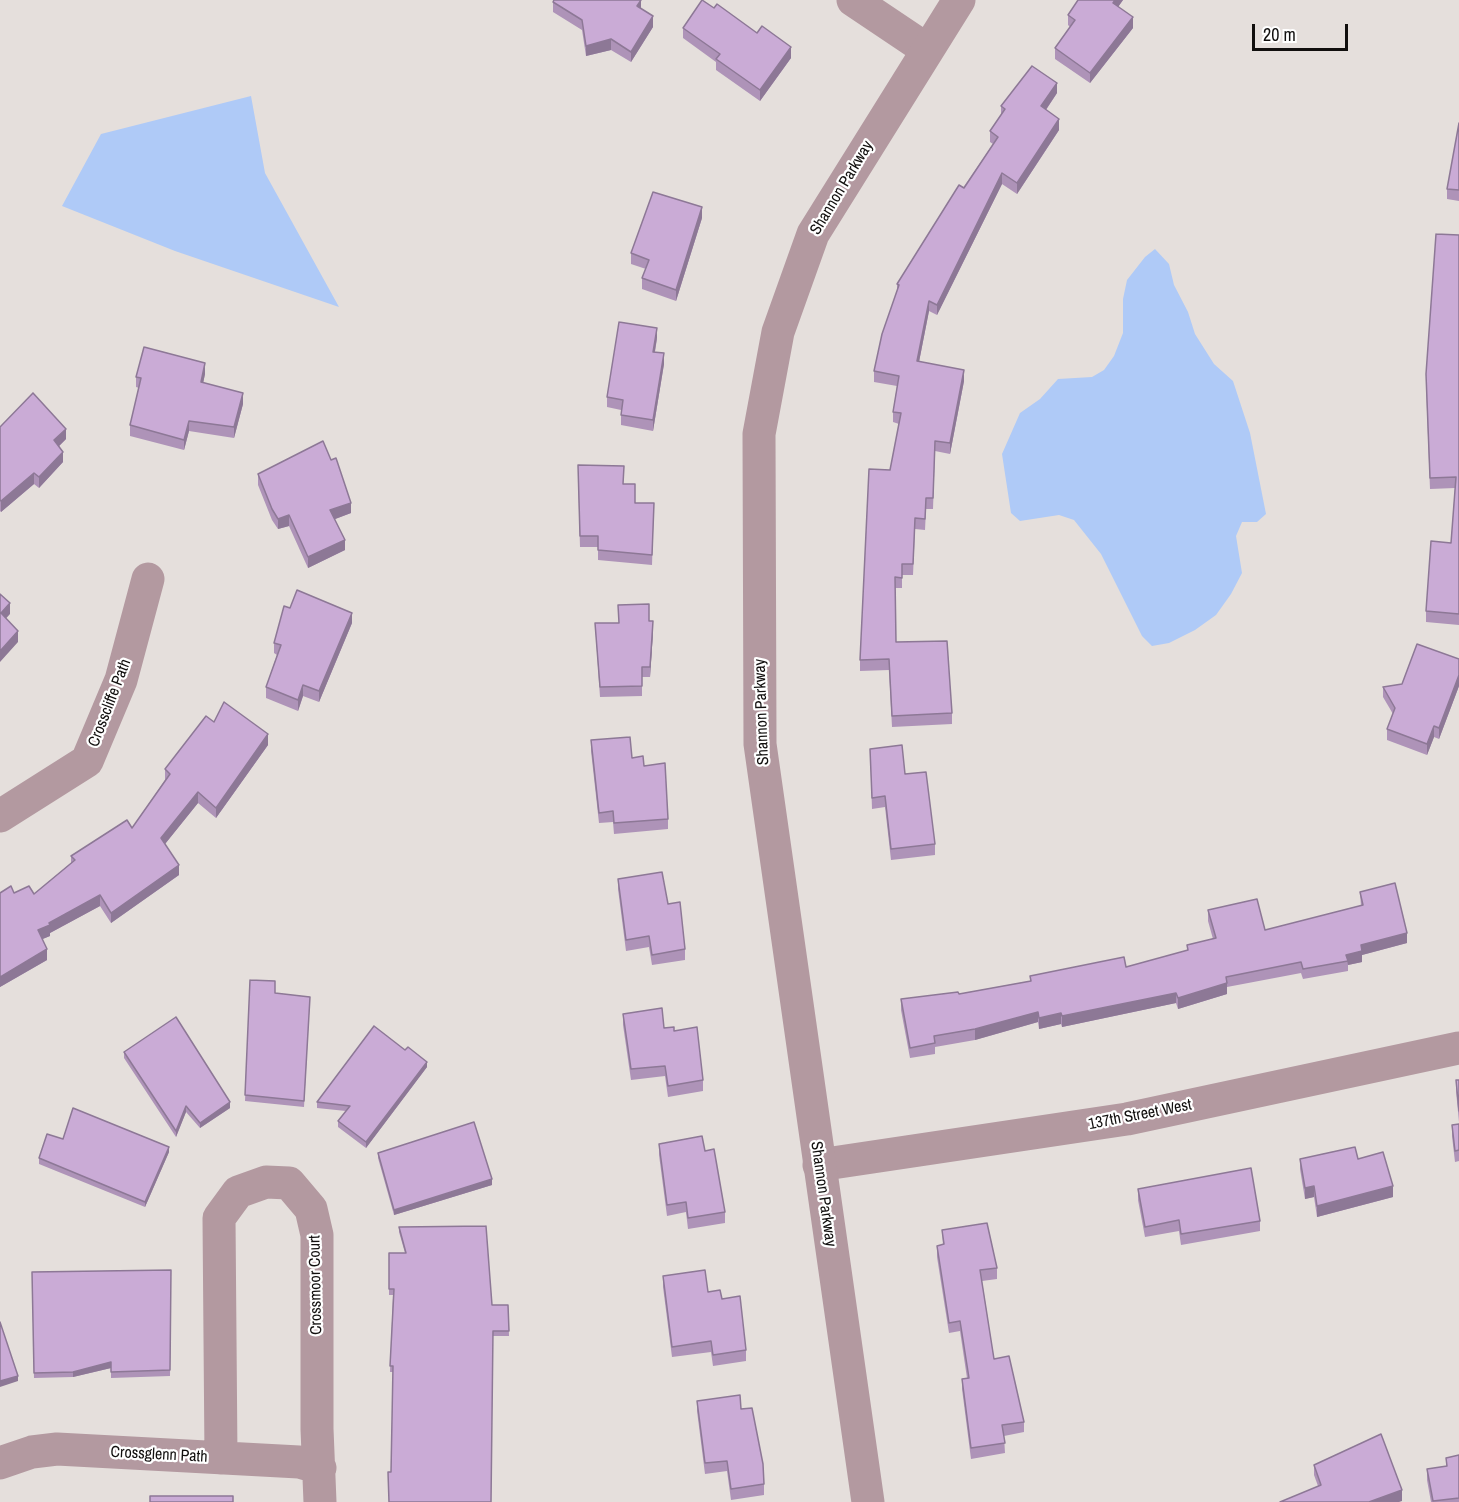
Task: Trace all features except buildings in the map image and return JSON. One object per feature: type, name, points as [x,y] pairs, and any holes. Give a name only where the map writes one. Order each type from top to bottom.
[{"type":"street","points":[[853,0],[926,49]]},
{"type":"street","name":"Shannon Parkway","points":[[868,1502],[760,744],[759,434],[778,332],[813,234],[926,49],[959,0]]},
{"type":"street","name":"Crosscliffe Path","points":[[0,816],[87,761],[121,680],[148,579]]},
{"type":"street","name":"137th Street West","points":[[819,1166],[1127,1119],[1459,1048]]},
{"type":"street","name":"Crossmoor Court","points":[[221,1458],[219,1218],[238,1192],[266,1182],[289,1183],[311,1209],[317,1235],[317,1429],[320,1502]]},
{"type":"street","name":"Crossglenn Path","points":[[0,1463],[32,1452],[57,1449],[299,1462],[320,1468]]},
{"type":"water","points":[[251,96],[265,173],[339,307],[175,251],[62,206],[101,134]]},
{"type":"water","points":[[1155,249],[1169,264],[1174,285],[1188,312],[1195,334],[1214,364],[1233,381],[1250,433],[1266,514],[1257,522],[1242,522],[1236,536],[1242,573],[1216,615],[1195,630],[1169,643],[1152,646],[1142,636],[1101,554],[1074,520],[1059,515],[1020,521],[1011,513],[1002,454],[1020,413],[1040,399],[1058,379],[1092,377],[1104,370],[1114,356],[1123,333],[1123,299],[1127,280],[1145,257]]}]
